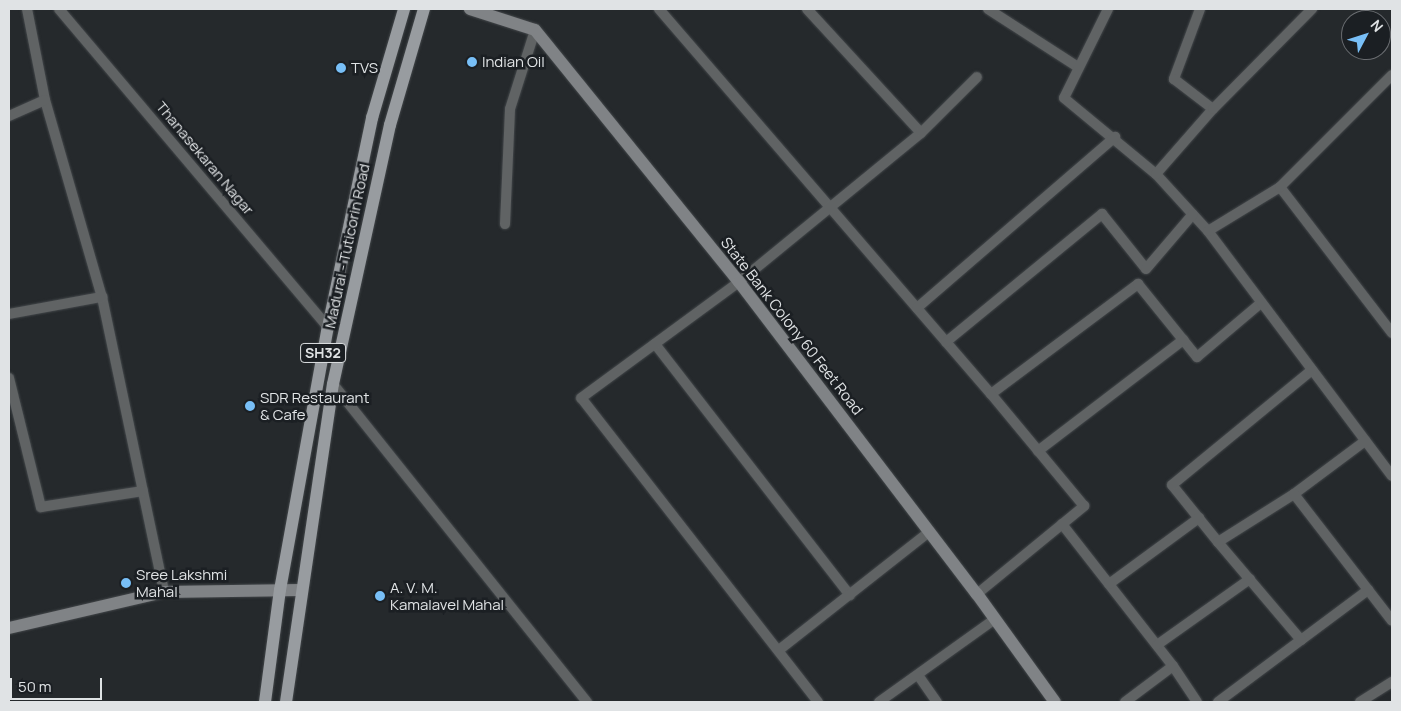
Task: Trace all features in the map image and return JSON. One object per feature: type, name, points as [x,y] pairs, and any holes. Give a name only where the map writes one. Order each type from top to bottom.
[{"type":"main road","name":"Madurai - Tuticorin Road","points":[[265,702],[280,590],[328,327],[372,118],[404,9]]},
{"type":"main road","name":"Madurai - Tuticorin Road","points":[[286,702],[300,590],[333,384],[390,125],[424,9]]},
{"type":"street","points":[[26,9],[45,100],[102,297],[164,592]]},
{"type":"street","name":"Thanasekaran Nagar","points":[[59,9],[328,327]]},
{"type":"street","points":[[470,9],[535,30],[510,108],[505,224]]},
{"type":"street","points":[[659,9],[991,394],[1084,506],[977,594]]},
{"type":"street","points":[[807,9],[921,133]]},
{"type":"street","points":[[988,9],[1078,66]]},
{"type":"street","points":[[1108,9],[1078,66],[1064,98],[1115,137],[1156,174],[1208,231],[1392,476]]},
{"type":"street","points":[[1200,9],[1174,79],[1212,109]]},
{"type":"street","points":[[1156,174],[1212,109],[1312,9]]},
{"type":"street","name":"State Bank Colony 60 Feet Road","points":[[535,30],[739,282],[977,594],[1055,702]]},
{"type":"street","points":[[1208,231],[1280,187],[1392,74]]},
{"type":"street","points":[[818,702],[581,398],[739,282],[921,133],[977,77]]},
{"type":"street","points":[[9,116],[45,100]]},
{"type":"street","points":[[917,308],[1115,137]]},
{"type":"street","points":[[1280,187],[1392,333]]},
{"type":"street","points":[[946,342],[1102,214],[1146,268]]},
{"type":"street","points":[[991,394],[1138,284],[1146,268],[1193,214]]},
{"type":"street","points":[[1138,284],[1197,357],[1261,303]]},
{"type":"street","points":[[9,314],[102,297]]},
{"type":"street","points":[[1038,451],[1183,340]]},
{"type":"street","points":[[654,344],[850,595]]},
{"type":"street","points":[[1301,640],[1172,485],[1312,370]]},
{"type":"street","points":[[9,378],[41,507],[142,491]]},
{"type":"street","points":[[333,384],[587,702]]},
{"type":"street","points":[[1218,542],[1294,494],[1366,441]]},
{"type":"street","points":[[1294,494],[1392,620]]},
{"type":"street","points":[[1109,584],[1199,518]]},
{"type":"street","points":[[1062,524],[1173,666],[1197,702]]},
{"type":"street","points":[[779,650],[929,532]]},
{"type":"street","points":[[1157,645],[1250,580]]},
{"type":"street","points":[[9,628],[164,592],[300,590]]},
{"type":"street","points":[[1218,702],[1368,590]]},
{"type":"street","points":[[879,702],[995,619]]},
{"type":"street","points":[[1125,702],[1173,666]]},
{"type":"street","points":[[918,675],[937,702]]},
{"type":"street","points":[[1360,702],[1392,682]]},
{"type":"place","name":"Indian Oil","points":[[472,62]]},
{"type":"place","name":"TVS","points":[[341,68]]},
{"type":"place","name":"SDR Restaurant & Cafe","points":[[250,406]]},
{"type":"place","name":"Sree Lakshmi Mahal","points":[[126,583]]},
{"type":"place","name":"A. V. M. Kamalavel Mahal","points":[[380,596]]}]
